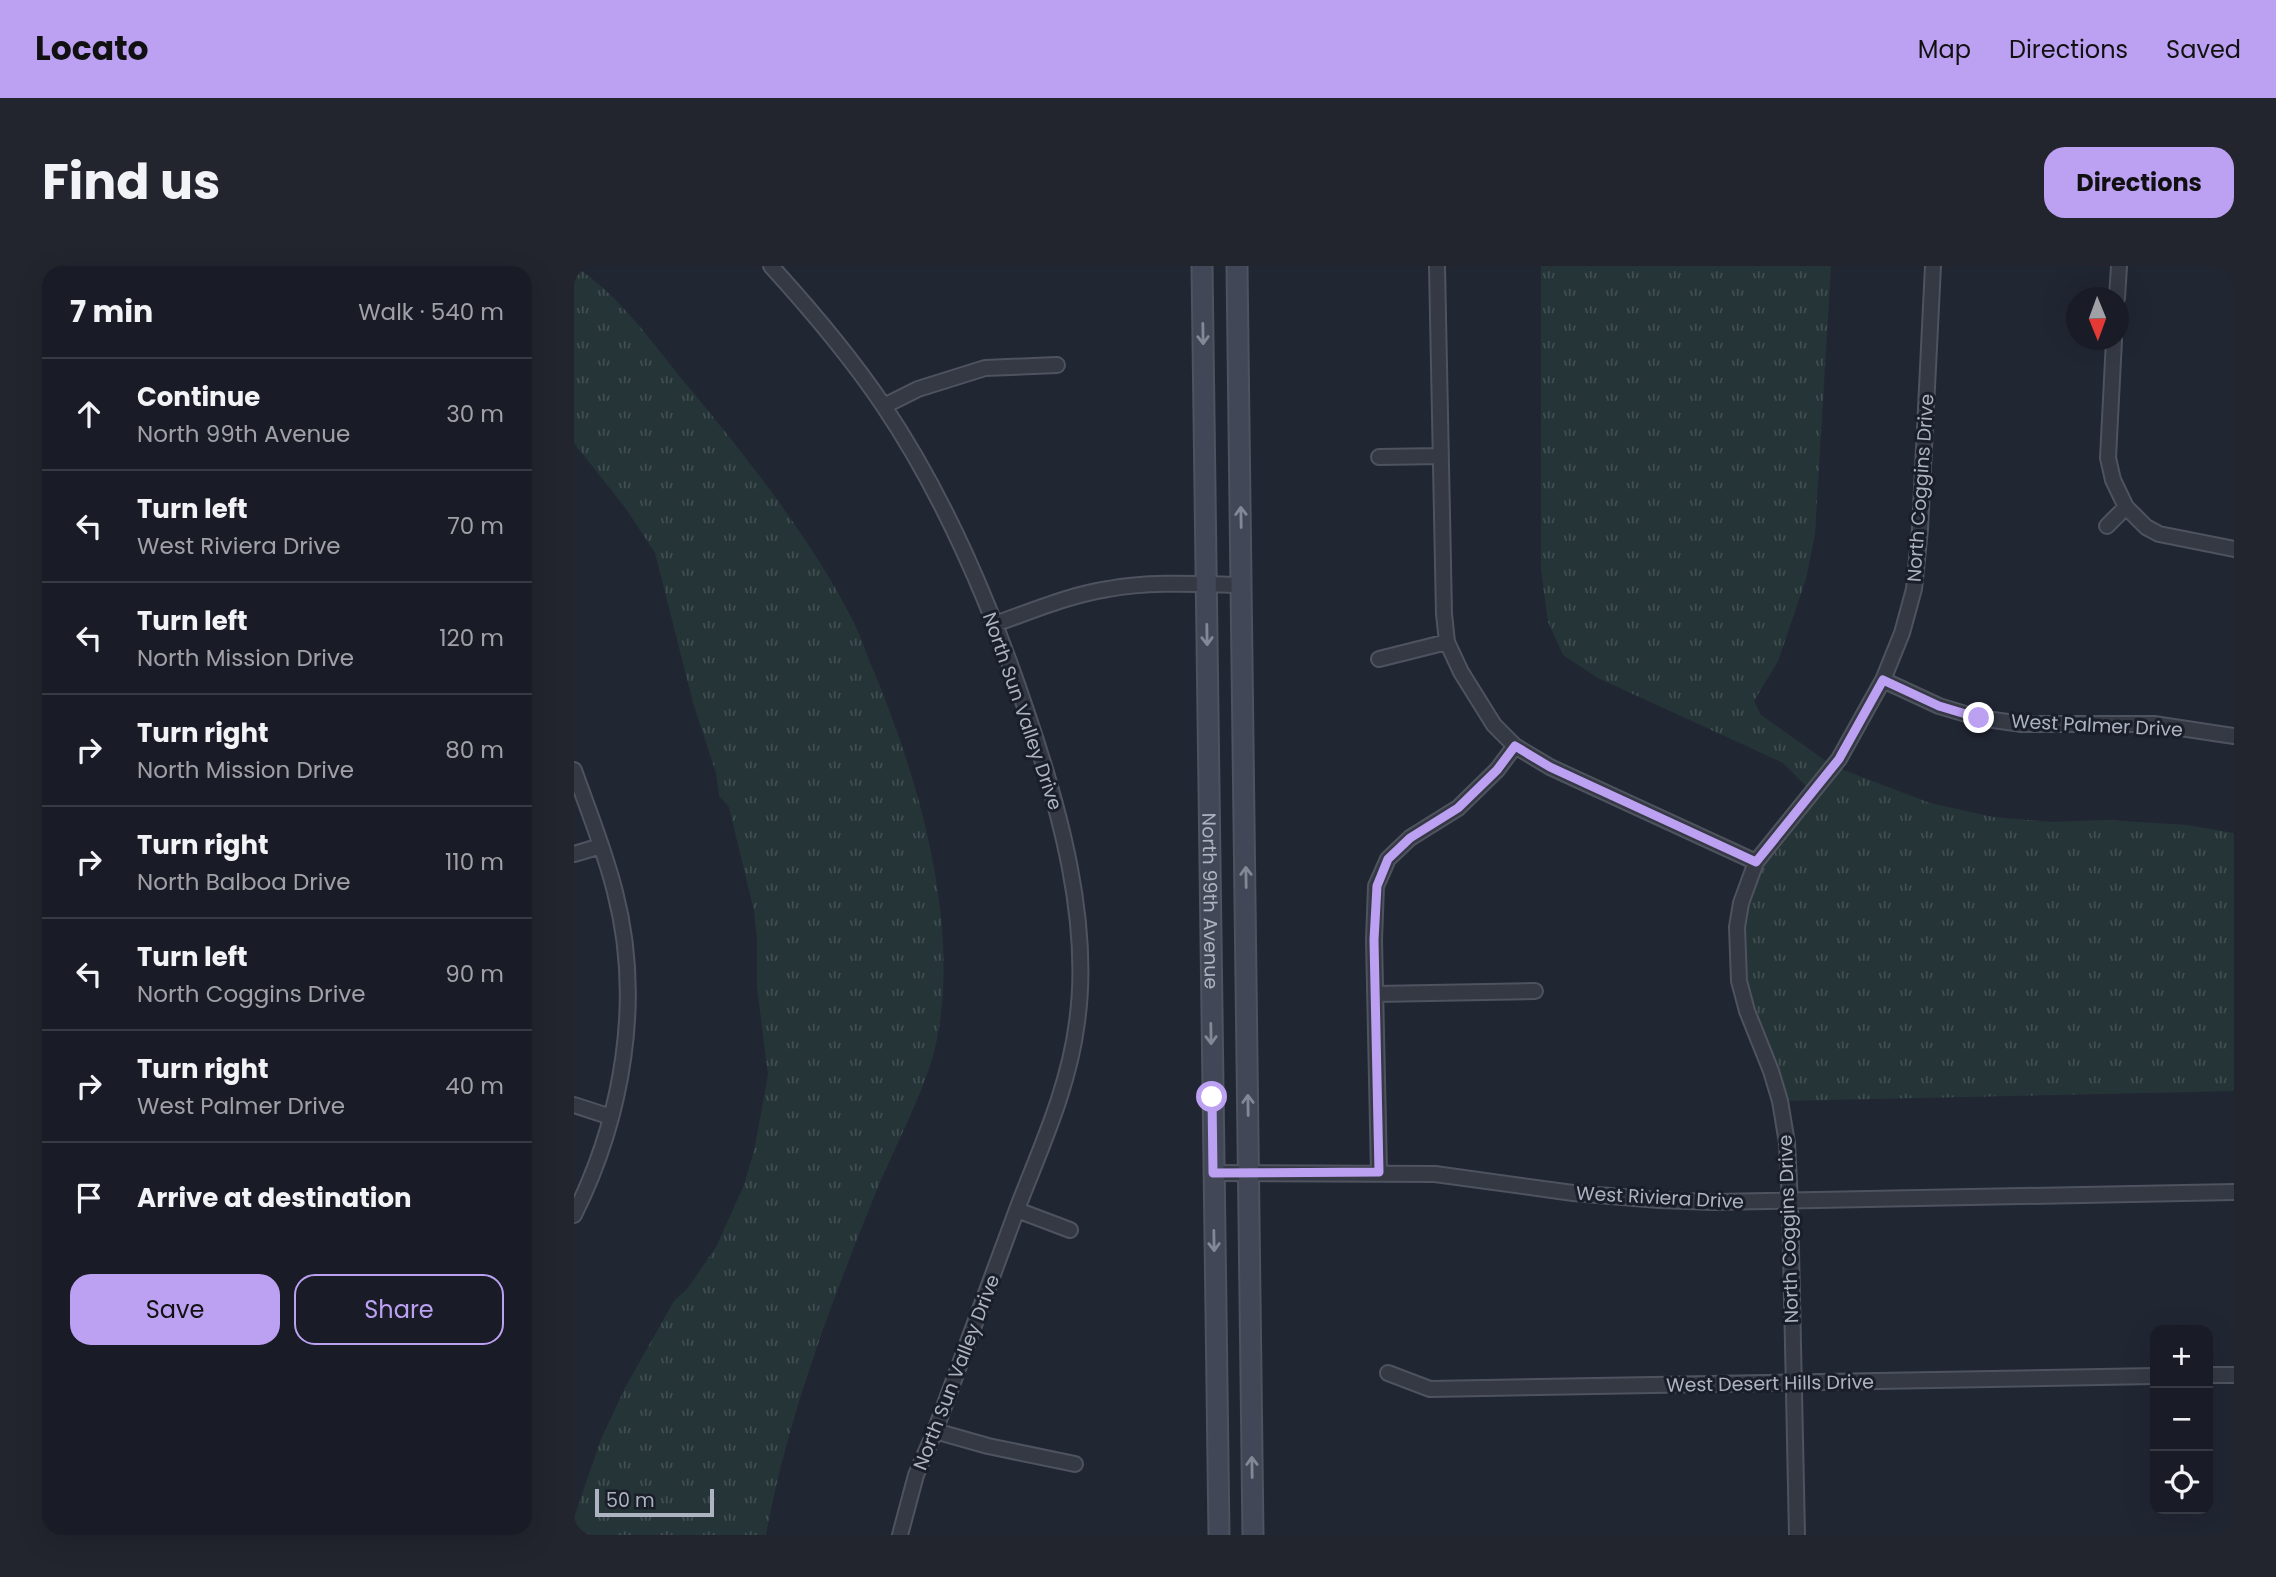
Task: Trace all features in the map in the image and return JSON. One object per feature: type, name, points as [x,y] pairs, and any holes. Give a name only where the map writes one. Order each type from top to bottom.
[{"type":"main road","name":"North 99th Avenue","points":[[1202,266],[1219,1535]]},
{"type":"main road","name":"North 99th Avenue","points":[[1237,266],[1253,1535]]},
{"type":"street","name":"North Sun Valley Drive","points":[[771,266],[844,353],[884,406],[937,497],[965,553],[1018,686],[1057,807],[1076,911],[1080,950],[1080,992],[1072,1051],[1063,1089],[935,1432],[916,1475],[900,1535]]},
{"type":"street","points":[[1437,266],[1444,614],[1447,642],[1476,700],[1494,725],[1515,746],[1550,767],[1756,862]]},
{"type":"street","name":"North Coggins Drive","points":[[1797,1535],[1787,1143],[1780,1101],[1739,981],[1737,927],[1741,903],[1756,862],[1839,759],[1883,680],[1902,633],[1914,589],[1920,529],[1933,266]]},
{"type":"street","points":[[2118,287],[2119,266]]},
{"type":"street","points":[[2114,350],[2108,458],[2113,480],[2126,507],[2146,527],[2159,534],[2234,549]]},
{"type":"street","points":[[884,406],[939,381],[985,368],[1057,365]]},
{"type":"street","points":[[1379,457],[1441,456]]},
{"type":"street","points":[[2107,526],[2126,507]]},
{"type":"street","points":[[995,624],[1080,595],[1108,589],[1242,585]]},
{"type":"street","points":[[1379,659],[1447,642]]},
{"type":"street","name":"West Palmer Drive","points":[[1883,680],[1939,706],[1979,718],[2022,724],[2154,724],[2234,736]]},
{"type":"street","points":[[1379,1172],[1377,886],[1388,859],[1410,838],[1458,808],[1497,770],[1515,746]]},
{"type":"street","points":[[574,770],[616,893],[628,970],[627,1026],[619,1085],[611,1117],[574,1215]]},
{"type":"street","points":[[574,853],[601,846]]},
{"type":"street","points":[[1376,994],[1535,990]]},
{"type":"street","points":[[574,1105],[611,1117]]},
{"type":"street","name":"West Riviera Drive","points":[[1213,1173],[1435,1174],[1530,1188],[1659,1200],[1790,1202],[2234,1192]]},
{"type":"street","points":[[1017,1210],[1070,1230]]},
{"type":"street","name":"West Desert Hills Drive","points":[[1388,1373],[1430,1390],[2150,1376]]},
{"type":"street","points":[[2213,1375],[2234,1375]]},
{"type":"street","points":[[935,1432],[1075,1464]]},
{"type":"green space","points":[[574,266],[605,290],[648,336],[774,495],[833,585],[860,636],[906,760],[920,806],[939,900],[943,994],[932,1058],[918,1098],[874,1197],[811,1363],[786,1449],[766,1535],[574,1535],[574,1518],[601,1439],[626,1386],[674,1301],[688,1288],[716,1247],[744,1185],[754,1151],[768,1075],[757,987],[754,911],[729,807],[719,796],[716,773],[694,706],[655,553],[627,510],[574,443]]},
{"type":"green space","points":[[1541,266],[1831,266],[1815,534],[1806,579],[1778,661],[1754,701],[1761,715],[1833,766],[1930,803],[1993,817],[2052,822],[2107,820],[2187,825],[2234,833],[2234,1091],[1780,1101],[1736,952],[1756,862],[1811,791],[1783,763],[1598,678],[1563,655],[1548,622],[1541,570]]},
{"type":"route","points":[[1212,1097],[1213,1173],[1379,1172],[1374,940],[1377,886],[1388,859],[1410,838],[1458,808],[1497,770],[1515,746],[1550,767],[1756,862],[1839,759],[1883,680],[1939,706],[1979,718]]}]
